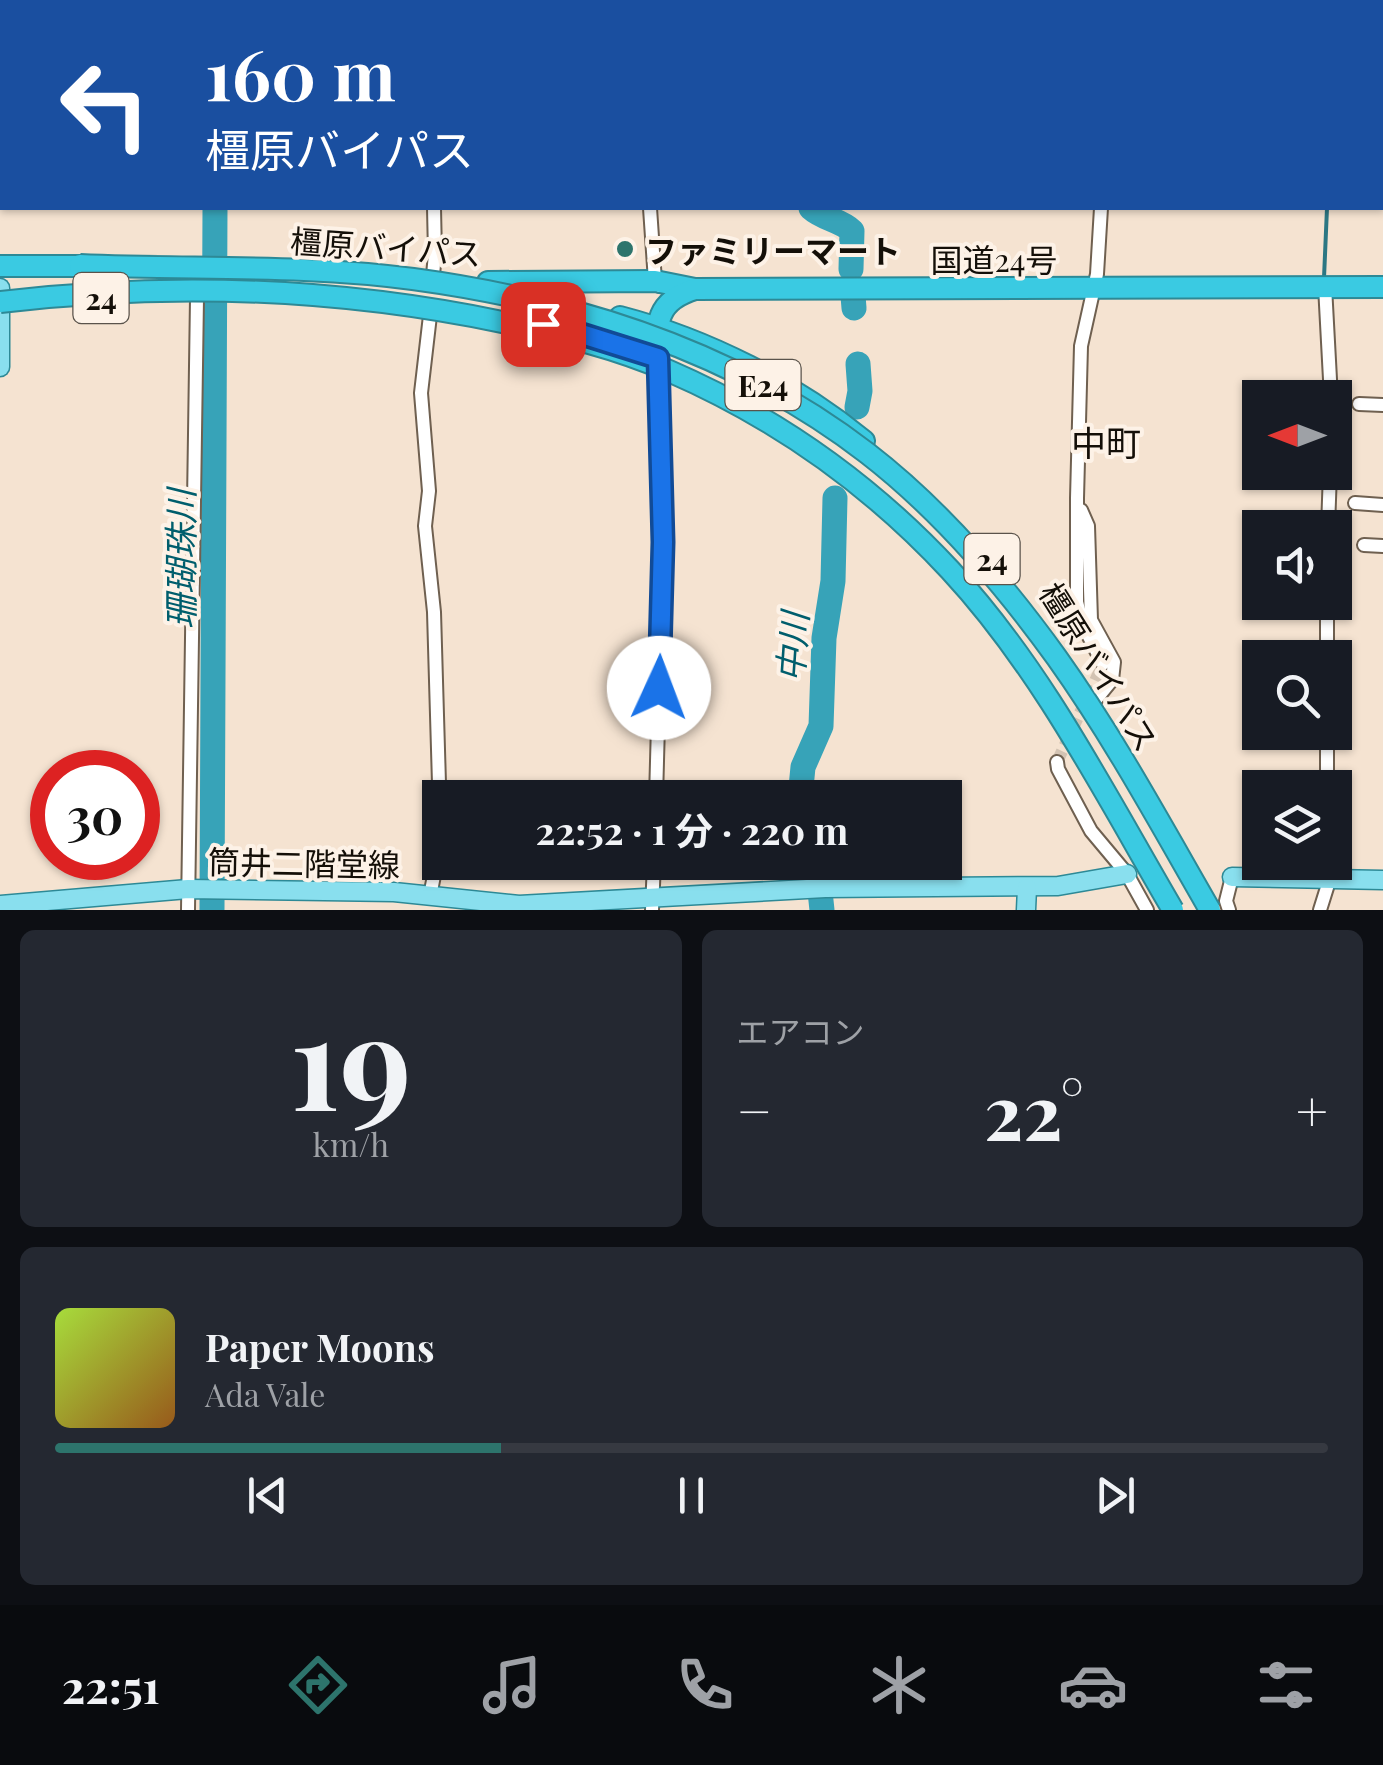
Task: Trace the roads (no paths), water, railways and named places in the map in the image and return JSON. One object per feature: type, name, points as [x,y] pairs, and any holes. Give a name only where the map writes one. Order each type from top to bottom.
[{"type":"highway","name":"24","points":[[0,254],[80,264]]},
{"type":"highway","name":"E24","points":[[80,264],[351,272],[480,289],[604,320],[673,343],[771,389],[882,465],[936,513],[1005,590],[1058,659],[1106,732],[1209,910]]},
{"type":"highway","name":"橿原バイパス","points":[[0,266],[336,269],[488,282],[656,326],[721,353],[814,402],[932,497],[1006,576],[1094,702],[1209,910]]},
{"type":"highway","name":"24","points":[[488,282],[655,281],[694,290]]},
{"type":"highway","name":"国道24号","points":[[673,298],[694,290],[1383,287]]},
{"type":"highway","name":"E24","points":[[0,300],[134,291],[288,293],[408,304],[598,346],[664,368],[757,415],[850,479],[903,523],[962,584],[1034,680],[1075,744],[1169,910]]},
{"type":"highway","name":"橿原バイパス","points":[[0,300],[234,298],[372,302],[515,318],[658,358],[748,402],[864,480],[966,578],[1034,667],[1169,910]]},
{"type":"highway","points":[[658,358],[656,326],[673,298]]},
{"type":"main road","points":[[0,288],[0,367]]},
{"type":"main road","name":"筒井二階堂線","points":[[0,905],[190,889],[394,892],[519,905],[652,904],[820,888],[1058,886],[1126,874]]},
{"type":"main road","points":[[1352,876],[1383,880]]},
{"type":"main road","points":[[1232,877],[1242,877]]},
{"type":"main road","points":[[1026,888],[1026,910]]},
{"type":"street","points":[[433,275],[434,210]]},
{"type":"street","points":[[650,210],[655,281],[673,298]]},
{"type":"street","points":[[1100,210],[1097,274],[1081,346],[1077,602],[1083,625],[1103,664]]},
{"type":"street","points":[[1325,286],[1330,380]]},
{"type":"street","points":[[188,910],[200,298]]},
{"type":"street","points":[[431,307],[422,392],[439,780]]},
{"type":"street","points":[[656,780],[663,542],[658,358]]},
{"type":"street","points":[[1359,404],[1383,405]]},
{"type":"street","points":[[1077,498],[1088,526],[1091,620],[1114,662],[1112,680],[1094,702]]},
{"type":"street","points":[[1354,504],[1383,505]]},
{"type":"street","points":[[1364,545],[1383,546]]},
{"type":"street","points":[[1057,762],[1091,831],[1126,874],[1147,910]]},
{"type":"street","points":[[1229,910],[1226,901],[1232,877]]},
{"type":"street","points":[[430,896],[433,880]]},
{"type":"street","points":[[1320,910],[1326,880]]},
{"type":"waterway","name":"珊瑚珠川","points":[[212,910],[215,210]]},
{"type":"waterway","name":"中川","points":[[814,210],[852,231],[851,269]]},
{"type":"waterway","points":[[1324,278],[1327,210]]},
{"type":"waterway","name":"中川","points":[[853,296],[854,308]]},
{"type":"waterway","name":"中川","points":[[857,407],[858,364]]},
{"type":"waterway","name":"中川","points":[[802,780],[803,767],[821,726],[824,638],[833,581],[835,498]]},
{"type":"waterway","name":"中川","points":[[817,880],[822,910]]},
{"type":"tunnel","points":[[1057,762],[1103,664]]},
{"type":"place","name":"ファミリーマート","points":[[625,249]]},
{"type":"district","name":"中町","points":[[1106,441]]}]
